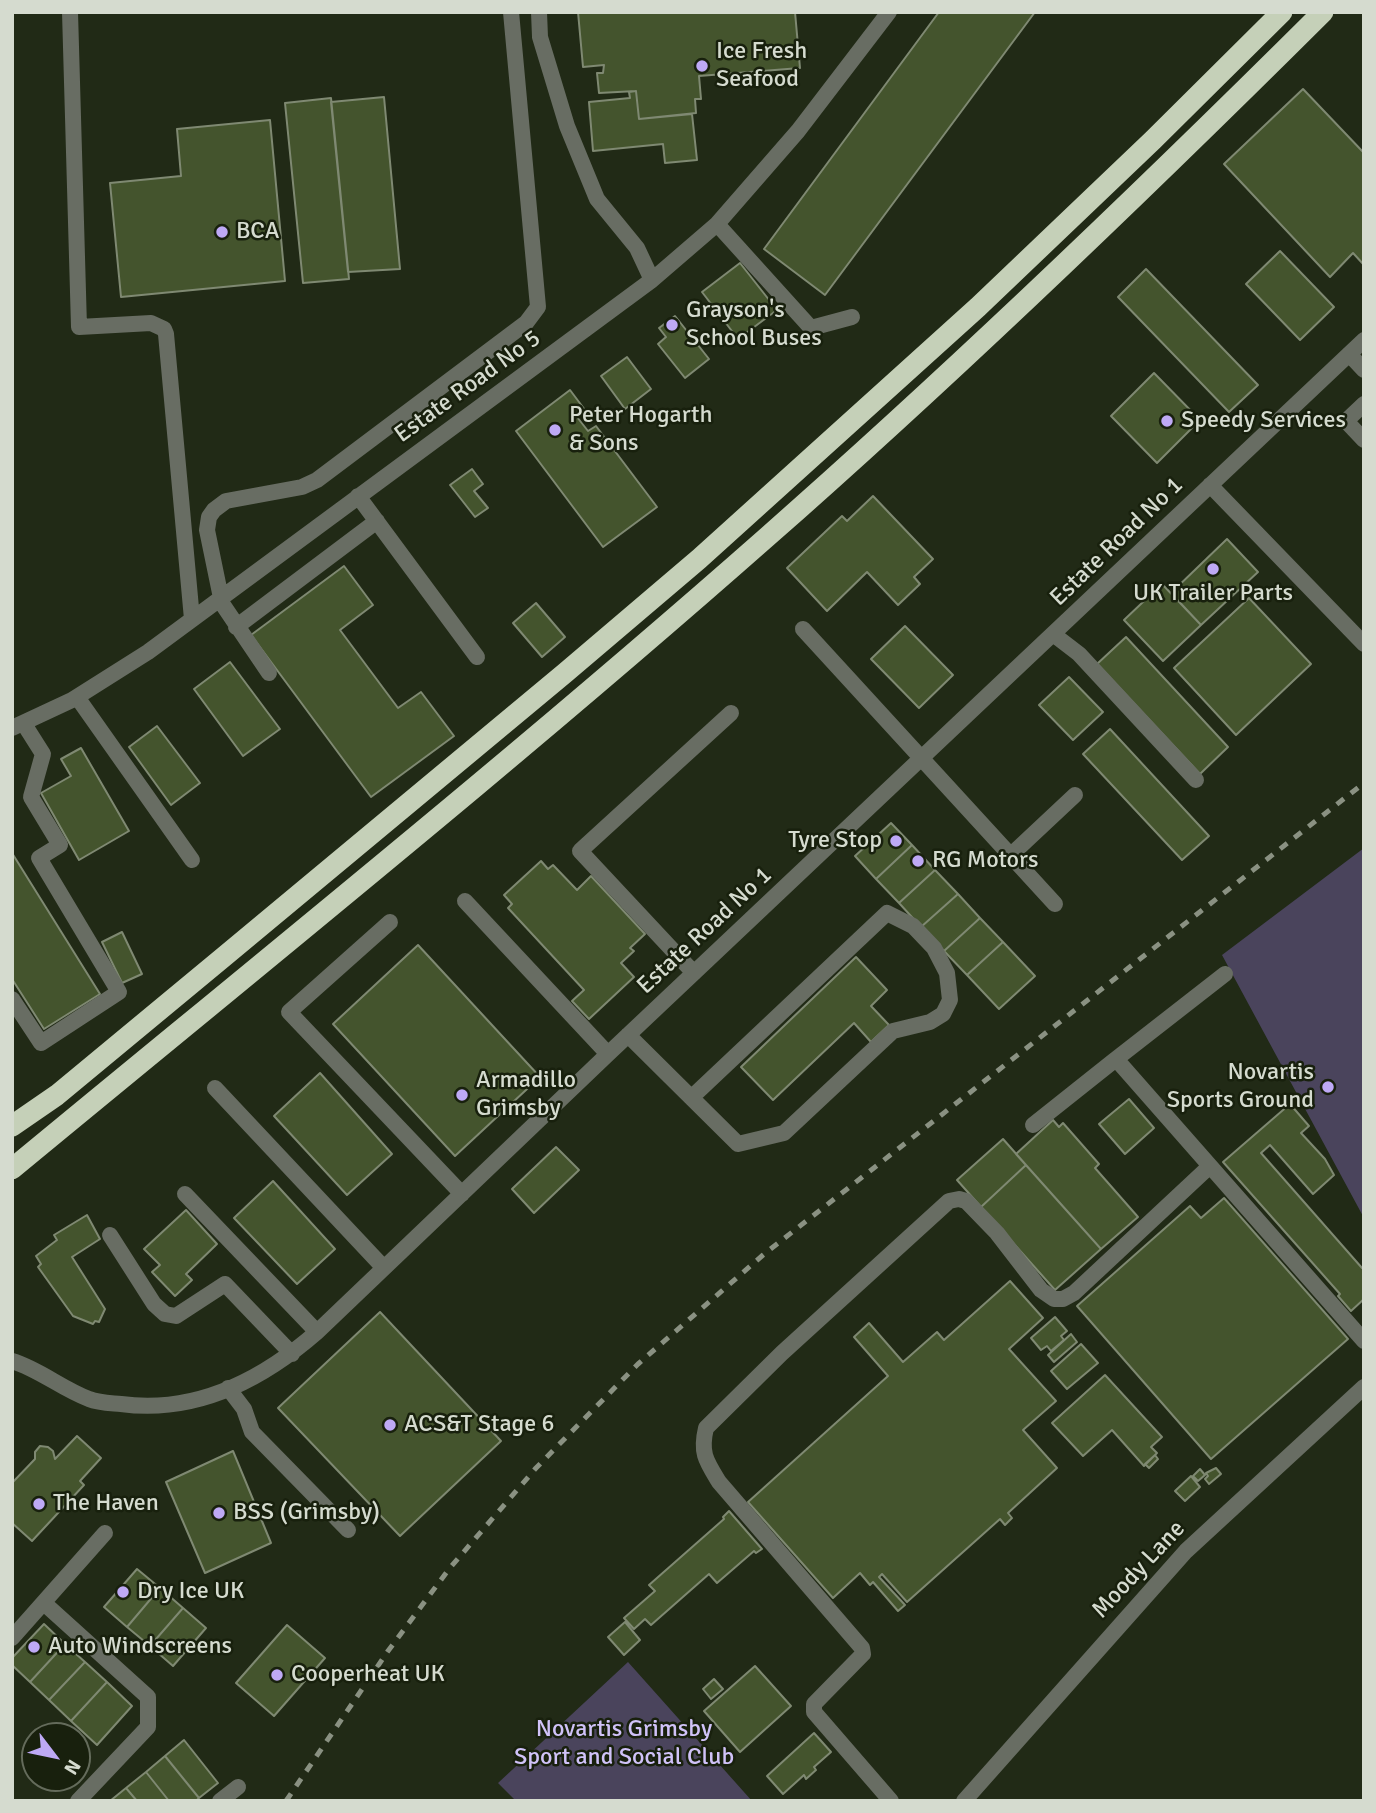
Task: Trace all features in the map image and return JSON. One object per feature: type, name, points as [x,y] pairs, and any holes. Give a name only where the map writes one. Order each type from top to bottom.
[{"type":"highway","points":[[12,1126],[57,1095],[699,559],[978,307],[1282,12]]},
{"type":"highway","points":[[12,1169],[501,766],[768,537],[1049,280],[1322,12]]},
{"type":"street","points":[[70,12],[79,327],[151,323],[164,329],[166,334],[192,619]]},
{"type":"street","points":[[269,673],[220,598],[207,530],[209,517],[214,510],[226,501],[302,487],[317,480],[526,323],[535,313],[539,302],[511,12]]},
{"type":"street","points":[[539,12],[540,37],[567,126],[597,199],[637,248],[652,280]]},
{"type":"street","name":"Estate Road No 5","points":[[18,726],[77,696],[148,652],[652,280],[717,224],[798,131],[889,12]]},
{"type":"street","points":[[717,224],[811,328],[852,317]]},
{"type":"street","name":"Estate Road No 1","points":[[14,1358],[91,1400],[145,1407],[176,1405],[228,1388],[265,1371],[292,1354],[1364,340]]},
{"type":"street","points":[[1349,354],[1364,370]]},
{"type":"street","points":[[1364,404],[1346,421],[1364,440]]},
{"type":"street","points":[[1210,485],[1364,645]]},
{"type":"street","points":[[358,496],[477,657]]},
{"type":"street","points":[[236,626],[377,521]]},
{"type":"street","points":[[803,629],[1055,904]]},
{"type":"street","points":[[1053,634],[1079,654],[1196,780]]},
{"type":"street","points":[[77,696],[192,860]]},
{"type":"street","points":[[694,973],[580,851],[731,713]]},
{"type":"street","points":[[12,999],[41,1043],[119,992],[38,858],[60,845],[31,797],[43,754],[18,726]]},
{"type":"street","points":[[1011,855],[1075,795]]},
{"type":"street","points":[[465,901],[608,1054]]},
{"type":"street","points":[[628,1035],[738,1144],[784,1133],[893,1031],[930,1022],[943,1014],[950,1000],[947,973],[934,948],[913,926],[887,913],[691,1097]]},
{"type":"street","points":[[390,922],[289,1012],[462,1194]]},
{"type":"street","points":[[1034,1125],[1225,974]]},
{"type":"street","points":[[1116,1059],[1364,1341]]},
{"type":"street","points":[[215,1088],[384,1268]]},
{"type":"street","points":[[891,1801],[814,1712],[814,1704],[855,1664],[863,1654],[862,1648],[719,1482],[706,1460],[702,1444],[706,1428],[782,1353],[949,1201],[967,1201],[997,1233],[1041,1290],[1054,1299],[1063,1299],[1074,1293],[1210,1166]]},
{"type":"street","points":[[185,1194],[317,1332]]},
{"type":"street","points":[[110,1235],[154,1304],[165,1314],[176,1316],[225,1284],[292,1354]]},
{"type":"street","name":"Moody Lane","points":[[964,1801],[1186,1551],[1364,1387]]},
{"type":"street","points":[[228,1388],[244,1409],[252,1432],[348,1530]]},
{"type":"street","points":[[12,1638],[45,1604],[105,1533]]},
{"type":"street","points":[[45,1604],[148,1697],[148,1727],[78,1801]]},
{"type":"street","points":[[220,1801],[238,1787]]},
{"type":"green space","name":"Novartis Sports Ground","points":[[1364,848],[1364,1218],[1222,955]]},
{"type":"green space","name":"Novartis Grimsby Sport and Social Club","points":[[628,1662],[752,1801],[516,1801],[498,1783]]},
{"type":"building","name":"Ice Fresh Seafood","points":[[578,12],[795,12],[800,68],[699,76],[701,99],[695,99],[696,113],[639,119],[636,91],[599,93],[597,73],[603,73],[604,65],[583,67]]},
{"type":"building","points":[[939,12],[1035,12],[825,295],[764,249]]},
{"type":"building","points":[[1303,89],[1364,153],[1364,265],[1353,253],[1330,277],[1224,164]]},
{"type":"building","points":[[636,91],[639,119],[692,114],[697,160],[665,163],[663,144],[593,151],[589,102],[630,98],[629,92]]},
{"type":"building","points":[[384,97],[400,269],[348,272],[331,102]]},
{"type":"building","points":[[331,98],[349,279],[303,283],[285,103]]},
{"type":"building","points":[[270,120],[285,281],[121,297],[110,183],[181,176],[177,129]]},
{"type":"building","points":[[1280,251],[1334,307],[1300,340],[1246,284]]},
{"type":"building","points":[[740,263],[777,310],[738,339],[702,292]]},
{"type":"building","points":[[1146,269],[1258,385],[1229,412],[1118,297]]},
{"type":"building","points":[[675,316],[709,359],[685,378],[658,344],[666,337],[659,328]]},
{"type":"building","points":[[627,357],[651,389],[625,409],[601,376]]},
{"type":"building","points":[[1154,373],[1200,420],[1157,463],[1111,416]]},
{"type":"building","points":[[570,390],[585,410],[577,417],[588,431],[596,426],[657,507],[603,547],[516,431]]},
{"type":"building","points":[[472,469],[483,484],[474,491],[488,508],[475,517],[450,485]]},
{"type":"building","points":[[873,496],[933,559],[914,577],[920,584],[898,605],[867,572],[827,611],[787,568],[842,516],[847,521]]},
{"type":"building","points":[[1227,539],[1258,572],[1201,625],[1171,593]]},
{"type":"building","points":[[344,566],[373,605],[340,630],[398,708],[421,692],[454,736],[371,797],[251,635]]},
{"type":"building","points":[[1162,584],[1201,625],[1163,661],[1124,620]]},
{"type":"building","points":[[1249,598],[1311,664],[1236,735],[1174,668]]},
{"type":"building","points":[[536,603],[565,637],[542,657],[513,623]]},
{"type":"building","points":[[905,626],[953,675],[919,708],[871,659]]},
{"type":"building","points":[[1126,637],[1228,747],[1200,774],[1097,664]]},
{"type":"building","points":[[230,662],[280,729],[243,756],[194,689]]},
{"type":"building","points":[[1069,677],[1103,712],[1073,740],[1039,705]]},
{"type":"building","points":[[157,726],[200,783],[171,805],[129,747]]},
{"type":"building","points":[[1110,729],[1209,836],[1182,860],[1083,754]]},
{"type":"building","points":[[81,748],[129,831],[79,860],[41,793],[71,776],[61,759]]},
{"type":"building","points":[[891,823],[912,845],[876,879],[855,856]]},
{"type":"building","points":[[912,845],[935,870],[899,903],[876,879]]},
{"type":"building","points":[[12,853],[100,994],[44,1029],[12,979]]},
{"type":"building","points":[[541,861],[548,869],[553,865],[577,890],[591,876],[645,934],[630,948],[634,951],[621,963],[634,977],[589,1019],[572,1001],[584,990],[508,908],[512,904],[504,895]]},
{"type":"building","points":[[935,870],[958,894],[921,927],[899,903]]},
{"type":"building","points":[[958,894],[980,918],[944,951],[921,927]]},
{"type":"building","points":[[980,918],[1003,942],[967,975],[944,951]]},
{"type":"building","points":[[122,932],[142,974],[122,983],[102,942]]},
{"type":"building","points":[[1003,942],[1035,976],[999,1009],[967,975]]},
{"type":"building","points":[[418,945],[540,1077],[455,1156],[333,1024]]},
{"type":"building","points":[[856,957],[887,990],[871,1006],[889,1025],[871,1042],[854,1023],[773,1100],[741,1067]]},
{"type":"building","points":[[320,1073],[392,1154],[347,1195],[274,1116]]},
{"type":"building","points":[[1129,1099],[1154,1128],[1125,1154],[1099,1124]]},
{"type":"building","points":[[1290,1104],[1309,1126],[1301,1133],[1325,1159],[1334,1175],[1313,1194],[1270,1145],[1261,1153],[1362,1268],[1364,1266],[1364,1299],[1351,1311],[1338,1296],[1340,1294],[1223,1162]]},
{"type":"building","points":[[1053,1120],[1059,1127],[1063,1123],[1099,1164],[1095,1168],[1138,1217],[1101,1249],[1016,1154]]},
{"type":"building","points":[[1003,1139],[1026,1165],[981,1207],[957,1180]]},
{"type":"building","points":[[556,1147],[579,1170],[534,1213],[512,1189]]},
{"type":"building","points":[[1026,1165],[1101,1249],[1055,1290],[981,1207]]},
{"type":"building","points":[[273,1181],[335,1249],[297,1284],[234,1218]]},
{"type":"building","points":[[1224,1198],[1348,1339],[1211,1459],[1077,1306],[1190,1206],[1201,1218]]},
{"type":"building","points":[[186,1210],[217,1244],[186,1274],[192,1280],[175,1296],[152,1272],[160,1265],[144,1249]]},
{"type":"building","points":[[87,1215],[100,1239],[72,1257],[105,1309],[99,1322],[95,1321],[93,1324],[73,1316],[38,1267],[41,1264],[36,1256],[57,1240],[54,1235]]},
{"type":"building","points":[[1010,1281],[1043,1318],[1009,1349],[1056,1401],[1023,1430],[1057,1468],[1008,1513],[1012,1518],[1005,1525],[1000,1519],[907,1602],[882,1574],[879,1577],[905,1605],[898,1611],[873,1582],[870,1585],[860,1573],[833,1598],[748,1502],[888,1376],[854,1337],[869,1323],[903,1362],[937,1332],[944,1340]]},
{"type":"building","name":"ACS&T Stage 6","points":[[380,1312],[501,1441],[400,1536],[278,1408]]},
{"type":"building","points":[[1055,1317],[1067,1331],[1061,1336],[1064,1340],[1051,1351],[1047,1346],[1041,1350],[1031,1338]]},
{"type":"building","points":[[1071,1334],[1077,1342],[1054,1362],[1048,1355]]},
{"type":"building","points":[[1081,1344],[1098,1363],[1067,1389],[1051,1371]]},
{"type":"building","points":[[1105,1375],[1162,1437],[1151,1447],[1157,1453],[1144,1466],[1112,1430],[1083,1456],[1052,1423]]},
{"type":"building","name":"The Haven","points":[[77,1436],[101,1458],[80,1481],[84,1485],[32,1541],[12,1523],[12,1483],[35,1459],[35,1452],[40,1446],[53,1451],[55,1459]]},
{"type":"building","name":"BSS (Grimsby)","points":[[233,1451],[271,1543],[205,1573],[166,1482]]},
{"type":"building","points":[[1155,1455],[1158,1459],[1149,1468],[1145,1464]]},
{"type":"building","points":[[1216,1468],[1221,1474],[1209,1484],[1205,1479],[1208,1476],[1206,1473]]},
{"type":"building","points":[[1200,1469],[1205,1475],[1198,1481],[1193,1476]]},
{"type":"building","points":[[1191,1476],[1200,1487],[1185,1501],[1175,1491]]},
{"type":"building","points":[[729,1511],[762,1549],[756,1553],[754,1551],[717,1583],[709,1574],[651,1625],[645,1619],[634,1629],[624,1618],[655,1591],[649,1585],[724,1519]]},
{"type":"building","points":[[137,1569],[160,1588],[127,1627],[104,1607]]},
{"type":"building","points":[[160,1588],[183,1608],[150,1646],[127,1627]]},
{"type":"building","points":[[183,1608],[206,1628],[173,1666],[150,1646]]},
{"type":"building","points":[[625,1622],[640,1640],[624,1655],[608,1637]]},
{"type":"building","points":[[44,1624],[65,1644],[30,1682],[12,1665],[12,1658]]},
{"type":"building","points":[[287,1625],[325,1658],[274,1716],[236,1683]]},
{"type":"building","points":[[65,1644],[85,1662],[49,1700],[30,1682]]},
{"type":"building","points":[[85,1662],[107,1682],[71,1721],[49,1700]]},
{"type":"building","points":[[755,1666],[791,1706],[740,1752],[704,1711]]},
{"type":"building","points":[[714,1679],[723,1689],[711,1699],[703,1689]]},
{"type":"building","points":[[107,1682],[132,1706],[97,1745],[91,1739],[91,1722],[71,1721]]},
{"type":"building","points":[[814,1733],[831,1752],[814,1767],[816,1770],[806,1779],[804,1775],[783,1794],[767,1776]]},
{"type":"building","points":[[184,1740],[218,1783],[199,1798],[165,1756]]},
{"type":"building","points":[[165,1756],[199,1798],[196,1801],[169,1801],[146,1772]]},
{"type":"building","points":[[146,1772],[169,1801],[137,1801],[126,1788]]},
{"type":"building","points":[[126,1788],[137,1801],[110,1801]]},
{"type":"railway","points":[[286,1801],[388,1651],[449,1569],[536,1468],[638,1364],[763,1255],[1364,783]]},
{"type":"place","name":"Ice Fresh Seafood","points":[[702,66]]},
{"type":"place","name":"BCA","points":[[222,232]]},
{"type":"place","name":"Grayson's School Buses","points":[[672,325]]},
{"type":"place","name":"Speedy Services","points":[[1167,421]]},
{"type":"place","name":"Peter Hogarth & Sons","points":[[555,430]]},
{"type":"place","name":"UK Trailer Parts","points":[[1213,569]]},
{"type":"place","name":"Tyre Stop","points":[[896,841]]},
{"type":"place","name":"RG Motors","points":[[918,861]]},
{"type":"place","name":"Novartis Sports Ground","points":[[1328,1087]]},
{"type":"place","name":"Armadillo Grimsby","points":[[462,1095]]},
{"type":"place","name":"ACS&T Stage 6","points":[[390,1425]]},
{"type":"place","name":"The Haven","points":[[39,1504]]},
{"type":"place","name":"BSS (Grimsby)","points":[[219,1513]]},
{"type":"place","name":"Dry Ice UK","points":[[123,1592]]},
{"type":"place","name":"Auto Windscreens","points":[[34,1647]]},
{"type":"place","name":"Cooperheat UK","points":[[277,1675]]}]
